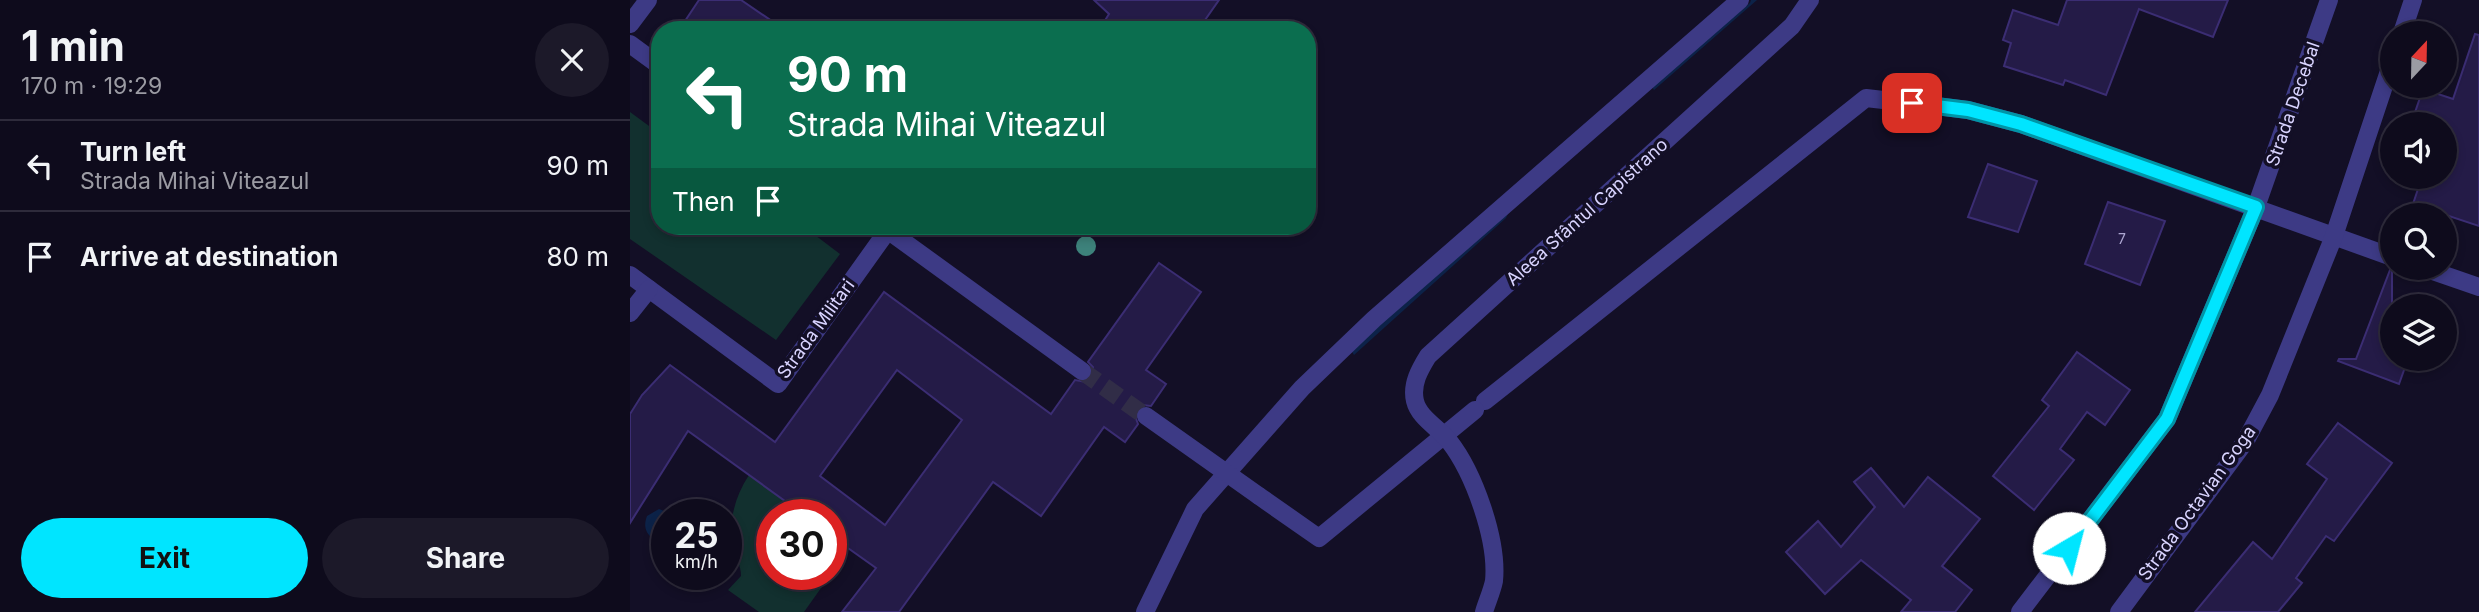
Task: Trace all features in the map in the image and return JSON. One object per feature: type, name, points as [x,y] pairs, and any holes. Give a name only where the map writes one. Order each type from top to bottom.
[{"type":"street","points":[[630,24],[648,0]]},
{"type":"street","points":[[1145,612],[1195,509],[1303,388],[1374,319],[1740,0]]},
{"type":"street","name":"Aleea Sfântul Capistrano","points":[[1484,612],[1494,583],[1493,540],[1463,458],[1445,435],[1423,415],[1415,401],[1416,377],[1428,356],[1792,26],[1810,0]]},
{"type":"street","name":"Strada Decebal","points":[[2256,207],[2329,0]]},
{"type":"street","points":[[2406,21],[2413,0]]},
{"type":"street","points":[[630,44],[651,59]]},
{"type":"street","points":[[1145,416],[1319,538],[1866,98],[1892,101]]},
{"type":"street","points":[[2334,236],[2380,98]]},
{"type":"street","points":[[1912,103],[1968,110],[2021,124],[2380,253]]},
{"type":"street","points":[[2020,612],[2167,419],[2256,207]]},
{"type":"street","name":"Strada Militari","points":[[630,275],[778,384],[880,235]]},
{"type":"street","points":[[895,235],[1077,368]]},
{"type":"street","name":"Strada Octavian Goga","points":[[2119,612],[2245,442],[2270,395],[2334,236]]},
{"type":"street","points":[[2457,279],[2479,287]]},
{"type":"street","points":[[630,313],[649,289]]},
{"type":"green space","points":[[630,112],[651,127],[651,235],[815,235],[840,254],[776,340],[630,239]]},
{"type":"green space","points":[[749,475],[782,499],[756,499],[756,590],[820,590],[804,612],[759,612],[728,590],[742,590],[742,499],[737,499]]},
{"type":"water","points":[[1751,0],[1757,0],[1654,90],[1651,85]]},
{"type":"water","points":[[1509,211],[1506,218],[1354,355],[1351,350]]},
{"type":"water","points":[[651,514],[651,536],[645,526],[647,516]]},
{"type":"building","points":[[699,0],[741,0],[772,21],[685,21]]},
{"type":"building","points":[[1094,0],[1219,0],[1204,21],[1105,21],[1109,14]]},
{"type":"building","points":[[2067,0],[2228,0],[2213,37],[2139,9],[2106,95],[2065,80],[2063,85],[2004,66],[2011,43],[2003,40],[2013,10],[2058,25]]},
{"type":"building","points":[[2475,34],[2479,35],[2479,226],[2457,219],[2457,203],[2413,203],[2418,189],[2457,189],[2457,112],[2415,112],[2420,98],[2457,98],[2457,87]]},
{"type":"building","points":[[1988,164],[2037,181],[2018,232],[1968,217]]},
{"type":"building","points":[[2108,202],[2165,221],[2140,285],[2085,264]]},
{"type":"building","points":[[1159,263],[1201,292],[1146,370],[1166,384],[1151,406],[1142,405],[1136,410],[1138,424],[1125,442],[1104,427],[1041,516],[993,482],[899,612],[842,612],[876,568],[847,547],[847,499],[782,499],[688,431],[630,523],[630,414],[642,395],[670,365],[775,442],[884,292],[1051,414],[1075,380],[1086,382],[1092,377],[1093,367],[1088,362]],"holes":[[[897,370],[962,420],[885,525],[820,476]]]},
{"type":"building","points":[[2386,280],[2392,280],[2392,294],[2381,294]]},
{"type":"building","points":[[2380,296],[2380,371],[2404,371],[2399,384],[2338,361],[2356,359]]},
{"type":"building","points":[[2077,352],[2130,390],[2105,425],[2087,412],[2060,449],[2074,460],[2034,510],[1993,476],[2049,406],[2042,400]]},
{"type":"building","points":[[2338,423],[2392,463],[2334,541],[2326,536],[2296,578],[2302,583],[2278,612],[2195,612],[2253,542],[2272,559],[2327,479],[2307,464]]},
{"type":"building","points":[[1871,468],[1904,507],[1928,477],[1980,519],[1942,566],[1972,590],[1955,612],[1901,612],[1911,600],[1861,560],[1825,594],[1786,552],[1818,521],[1841,547],[1875,507],[1854,482]]},
{"type":"tunnel","points":[[1082,371],[1144,415]]},
{"type":"route","points":[[1912,103],[1968,110],[2021,124],[2256,207],[2167,419],[2069,548]]}]
